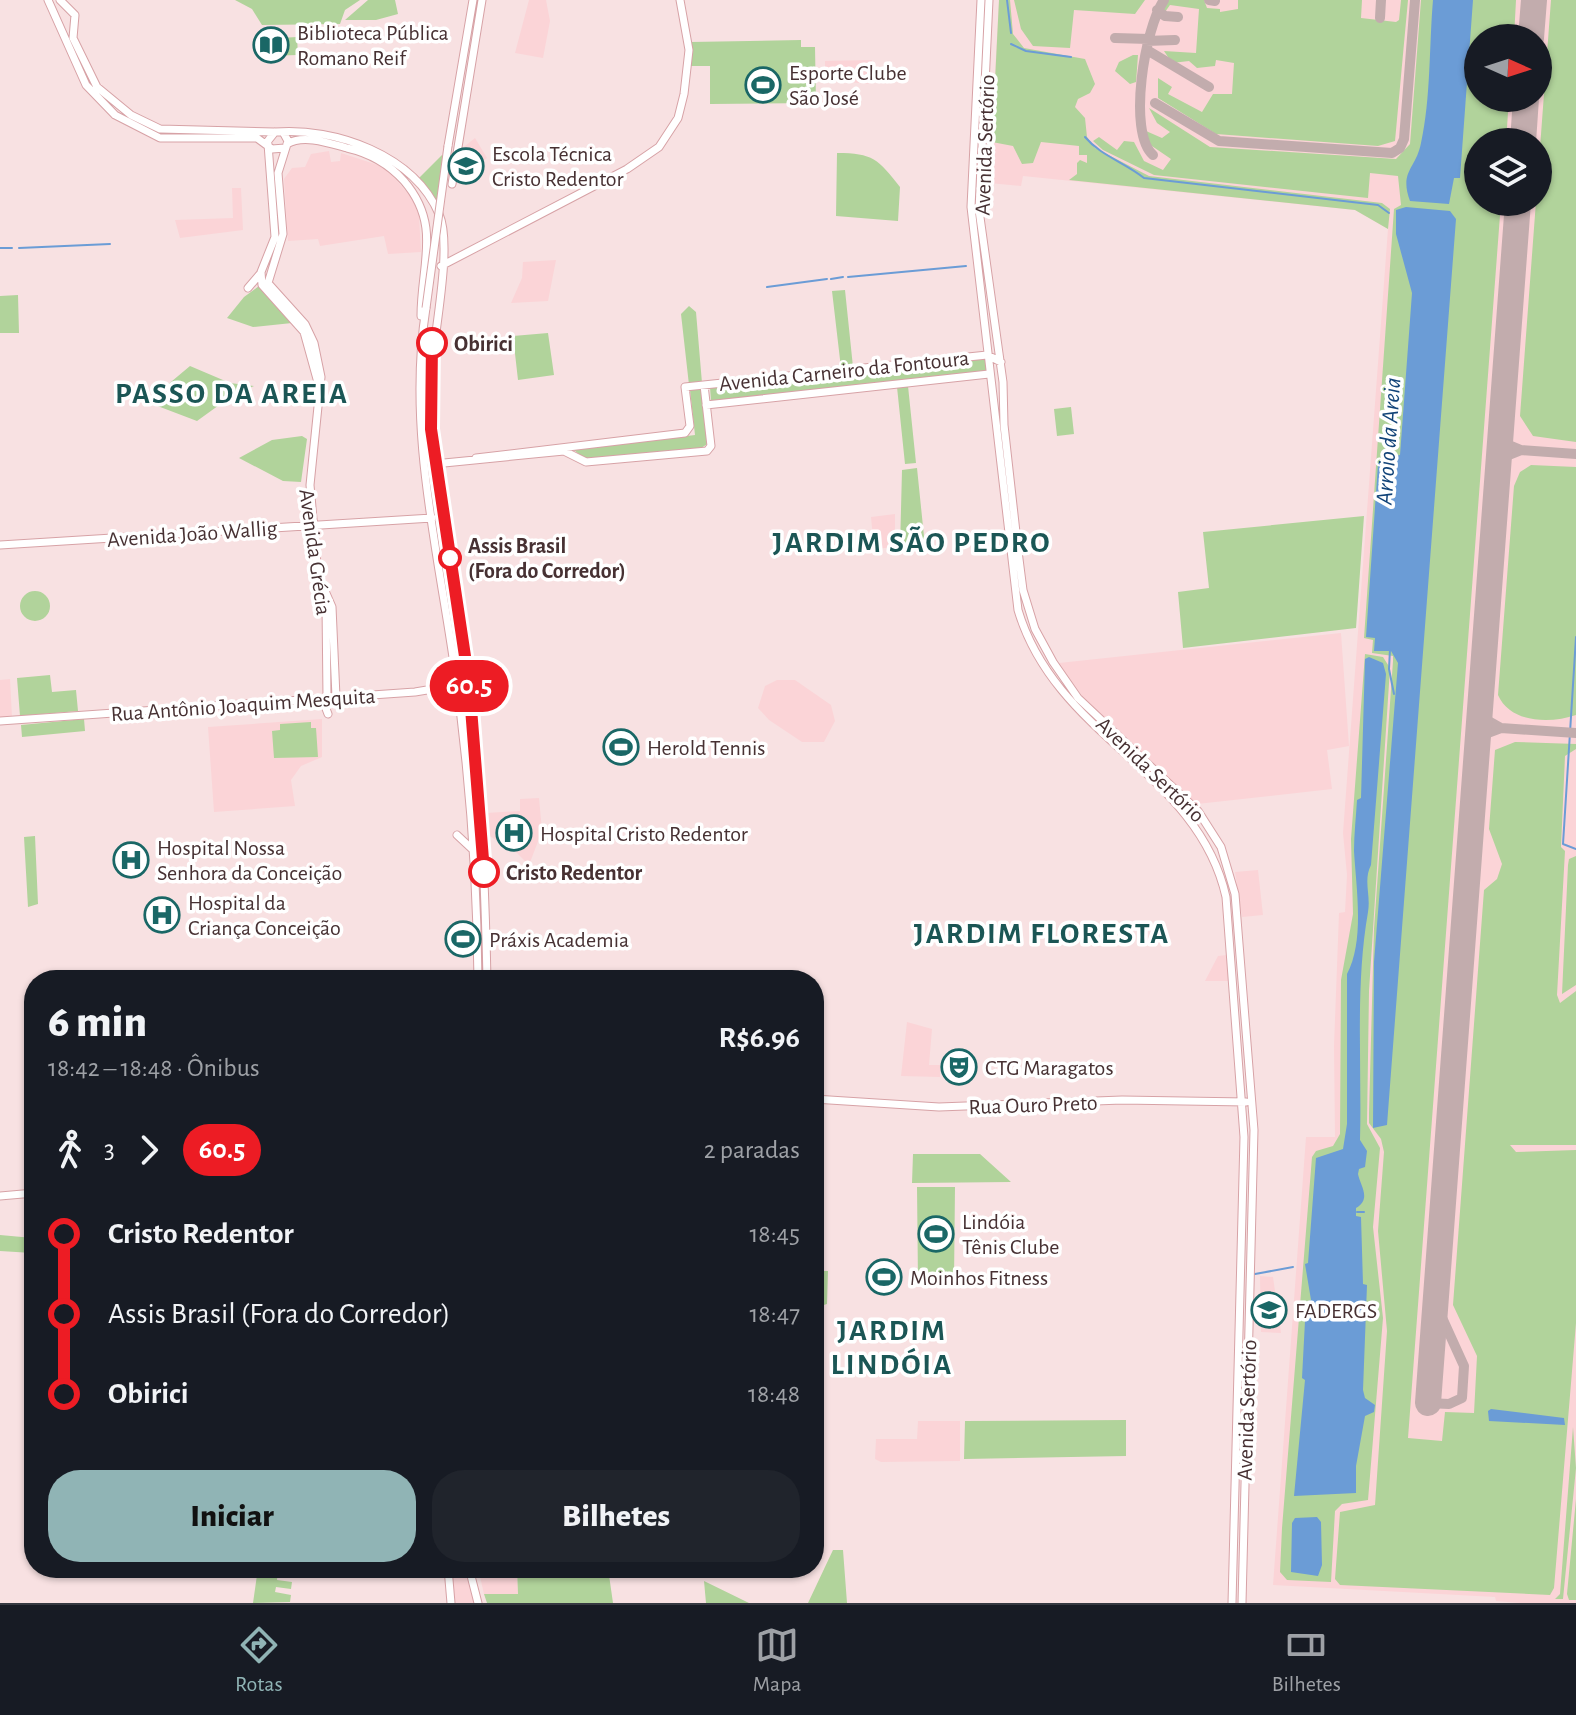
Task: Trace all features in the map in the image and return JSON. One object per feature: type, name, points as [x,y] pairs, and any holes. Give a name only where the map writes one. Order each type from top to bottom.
[{"type":"main road","points":[[48,0],[90,91],[115,115],[160,134],[257,138],[275,150],[298,139],[363,152],[380,160],[416,195],[427,229],[419,404],[424,467],[457,688],[472,849],[478,970]]},
{"type":"main road","points":[[60,0],[76,18],[72,28],[83,62],[102,93],[160,134],[280,132],[339,139],[383,153],[398,164],[430,200],[444,227],[430,362],[430,417],[469,683],[486,889],[487,970]]},
{"type":"main road","points":[[421,338],[448,146],[473,0]]},
{"type":"main road","points":[[452,184],[482,0]]},
{"type":"main road","points":[[426,257],[431,265],[441,266],[627,169],[659,147],[678,118],[684,94],[689,50],[680,0]]},
{"type":"main road","name":"Avenida Sertório","points":[[981,0],[971,207],[1018,610],[1042,668],[1071,702],[1191,819],[1220,868],[1226,897],[1248,1102],[1232,1603]]},
{"type":"main road","name":"Avenida Sertório","points":[[989,0],[979,210],[1001,362],[1023,590],[1035,629],[1078,698],[1198,811],[1229,868],[1236,907],[1248,1102],[1241,1603]]},
{"type":"main road","points":[[58,25],[60,13],[68,10]]},
{"type":"main road","points":[[58,25],[72,28]]},
{"type":"main road","points":[[267,143],[280,132]]},
{"type":"main road","points":[[248,288],[263,277],[283,234],[278,181],[286,146],[280,132]]},
{"type":"main road","points":[[263,277],[275,237],[267,143]]},
{"type":"main road","points":[[427,229],[436,221],[444,227]]},
{"type":"main road","name":"Avenida Grécia","points":[[263,277],[309,331],[321,377],[321,403],[310,474],[316,582],[326,605],[331,697]]},
{"type":"main road","name":"Avenida Carneiro da Fontoura","points":[[476,458],[479,455],[679,434],[690,430],[685,387],[987,355],[1001,362]]},
{"type":"main road","points":[[900,364],[902,383]]},
{"type":"main road","points":[[848,370],[850,389]]},
{"type":"main road","name":"Avenida Carneiro da Fontoura","points":[[706,405],[989,374]]},
{"type":"main road","points":[[424,467],[476,458],[564,451],[586,462],[707,451],[711,446],[704,385]]},
{"type":"main road","name":"Avenida João Wallig","points":[[0,545],[432,518]]},
{"type":"main road","name":"Avenida Grécia","points":[[312,525],[320,581],[332,607],[331,697]]},
{"type":"main road","points":[[332,607],[333,585]]},
{"type":"main road","name":"Rua Antônio Joaquim Mesquita","points":[[0,721],[457,688],[469,683]]},
{"type":"main road","points":[[311,698],[325,706],[328,714]]},
{"type":"main road","points":[[457,835],[472,849]]},
{"type":"main road","name":"Rua Ouro Preto","points":[[824,1100],[939,1107],[1248,1102]]},
{"type":"main road","points":[[0,1196],[24,1194]]},
{"type":"main road","points":[[449,1578],[451,1603]]},
{"type":"main road","points":[[472,1578],[478,1603]]},
{"type":"main road","points":[[1232,1590],[1237,1593],[1241,1603]]},
{"type":"shaded area","points":[[529,0],[546,0],[550,21],[543,58],[515,53]]},
{"type":"shaded area","points":[[999,0],[1576,0],[1576,1603],[1520,1603],[1496,1601],[1495,1597],[1273,1585],[1306,1137],[1335,1137],[1334,1046],[1339,913],[1345,912],[1347,875],[1343,833],[1388,229],[1355,210],[1023,176],[1021,186],[989,183]]},
{"type":"shaded area","points":[[872,60],[871,84],[825,80],[825,61]]},
{"type":"shaded area","name":"Escola Técnica Cristo Redentor","points":[[475,138],[487,158],[458,178],[460,150]]},
{"type":"shaded area","points":[[329,151],[331,162],[340,161],[341,153],[378,165],[391,174],[412,198],[419,215],[421,252],[388,254],[384,236],[320,246],[318,239],[288,241],[284,179],[292,168],[305,167],[311,154]]},
{"type":"shaded area","points":[[232,188],[241,188],[243,230],[180,238],[175,220],[233,218]]},
{"type":"shaded area","points":[[556,260],[548,301],[511,303],[522,278],[523,262]]},
{"type":"shaded area","points":[[895,514],[895,547],[874,549],[871,517]]},
{"type":"shaded area","points":[[1341,633],[1349,746],[1327,750],[1332,789],[1197,804],[1083,697],[1059,663]]},
{"type":"shaded area","points":[[10,679],[12,717],[0,718],[0,680]]},
{"type":"shaded area","points":[[777,680],[795,680],[831,705],[835,721],[824,742],[802,742],[769,720],[758,708],[765,686]]},
{"type":"shaded area","points":[[322,719],[322,757],[301,766],[291,780],[295,806],[214,812],[208,727]]},
{"type":"shaded area","name":"Hospital Cristo Redentor","points":[[539,798],[542,831],[529,865],[517,853],[488,835],[486,813],[520,811],[520,799]]},
{"type":"shaded area","points":[[1258,870],[1263,915],[1242,917],[1235,872]]},
{"type":"shaded area","points":[[1227,955],[1229,981],[1205,981],[1218,956]]},
{"type":"shaded area","points":[[907,1022],[932,1029],[929,1065],[940,1065],[940,1077],[901,1076]]},
{"type":"shaded area","name":"FADERGS","points":[[1260,1276],[1273,1277],[1281,1333],[1261,1332]]},
{"type":"shaded area","points":[[918,1421],[960,1421],[960,1461],[881,1462],[875,1459],[876,1439],[917,1439]]},
{"type":"shaded area","points":[[452,1578],[469,1578],[475,1603],[455,1603]]},
{"type":"shaded area","points":[[480,1578],[517,1578],[518,1594],[484,1594]]},
{"type":"green space","points":[[235,0],[360,0],[345,10],[340,24],[262,25],[252,9]]},
{"type":"green space","points":[[368,0],[395,0],[398,14],[376,20],[345,20]]},
{"type":"green space","points":[[999,0],[1010,0],[1013,34],[1024,48],[1085,59],[1095,84],[1090,93],[1078,99],[1075,107],[1085,118],[1087,137],[1095,148],[1149,176],[1382,203],[1390,209],[1388,229],[1355,210],[1069,180],[1077,174],[1080,160],[1087,163],[1087,155],[1079,155],[1079,146],[1041,142],[1033,163],[1022,164],[1013,146],[992,142]]},
{"type":"green space","points":[[1014,0],[1145,0],[1135,14],[1074,10],[1070,48],[1033,46],[1021,29]]},
{"type":"green space","points":[[1167,0],[1204,0],[1207,8],[1220,9],[1220,12],[1238,9],[1238,0],[1362,0],[1361,18],[1396,22],[1399,20],[1401,0],[1408,0],[1395,141],[1378,146],[1216,134],[1158,98],[1158,78],[1172,87],[1168,94],[1202,112],[1213,94],[1232,94],[1234,63],[1216,60],[1215,66],[1197,68],[1189,61],[1172,63],[1164,51],[1196,53],[1199,9],[1170,5],[1165,12],[1161,8]]},
{"type":"green space","points":[[1421,0],[1516,0],[1515,24],[1464,24],[1464,112],[1508,112],[1507,128],[1464,128],[1464,216],[1500,216],[1408,1438],[1442,1441],[1445,1412],[1474,1413],[1477,1356],[1453,1305],[1484,890],[1497,879],[1502,864],[1489,829],[1495,750],[1515,742],[1576,744],[1576,749],[1565,756],[1561,847],[1565,851],[1557,995],[1560,1003],[1576,991],[1576,1145],[1510,1145],[1516,1152],[1576,1150],[1576,1323],[1554,1588],[1550,1595],[1340,1585],[1335,1579],[1340,1512],[1375,1505],[1387,1331],[1378,1231],[1384,1152],[1381,1139],[1369,1123],[1369,1113],[1374,929],[1393,656],[1372,653],[1373,640],[1364,638],[1394,209],[1401,205],[1398,176],[1370,173],[1368,198],[1154,175],[1103,150],[1093,141],[1099,137],[1117,150],[1124,141],[1134,142],[1144,161],[1163,170],[1171,159],[1146,142],[1146,131],[1162,138],[1170,132],[1157,123],[1149,108],[1210,147],[1396,159],[1410,144]]},
{"type":"green space","points":[[1551,0],[1576,0],[1576,442],[1533,436],[1520,416],[1535,216],[1552,216],[1552,128],[1541,128],[1543,112],[1552,112],[1552,24],[1549,24]]},
{"type":"green space","points":[[297,37],[298,55],[262,56],[262,39]]},
{"type":"green space","name":"Esporte Clube São José","points":[[801,40],[801,47],[815,47],[816,103],[710,104],[710,66],[690,66],[690,42]]},
{"type":"green space","points":[[1138,55],[1136,82],[1130,84],[1115,71],[1119,62]]},
{"type":"green space","points":[[837,153],[867,156],[886,170],[900,187],[898,221],[836,216]]},
{"type":"green space","points":[[442,155],[444,157],[437,201],[418,179]]},
{"type":"green space","points":[[259,286],[292,323],[253,327],[227,318],[244,297]]},
{"type":"green space","points":[[845,290],[853,367],[841,368],[832,291]]},
{"type":"green space","points":[[18,295],[19,333],[0,333],[0,296]]},
{"type":"green space","points":[[689,306],[696,312],[702,383],[689,385],[681,314]]},
{"type":"green space","points":[[548,333],[554,375],[518,380],[513,336]]},
{"type":"green space","points":[[986,357],[987,372],[711,401],[710,387]]},
{"type":"green space","points":[[190,366],[230,383],[254,386],[233,395],[197,421],[147,402]]},
{"type":"green space","points":[[908,386],[916,463],[905,464],[897,387]]},
{"type":"green space","points":[[701,389],[709,443],[701,448],[594,459],[585,459],[574,450],[695,435],[690,390]]},
{"type":"green space","points":[[1071,407],[1074,434],[1057,436],[1054,409]]},
{"type":"green space","points":[[302,436],[307,439],[301,482],[283,481],[239,458],[272,440]]},
{"type":"green space","points":[[1531,465],[1576,467],[1576,715],[1555,720],[1521,716],[1504,704],[1498,695],[1514,486],[1520,472]]},
{"type":"green space","points":[[917,468],[925,546],[900,549],[902,470]]},
{"type":"green space","points":[[1364,516],[1356,628],[1183,648],[1178,592],[1209,588],[1203,532]]},
{"type":"green space","points":[[35,591],[46,595],[50,606],[46,617],[35,621],[24,617],[20,606],[24,595]]},
{"type":"green space","points":[[1365,654],[1383,657],[1390,668],[1369,991],[1367,1124],[1380,1148],[1373,1227],[1383,1318],[1368,1500],[1342,1504],[1335,1511],[1331,1582],[1287,1580],[1280,1572],[1282,1528],[1312,1157],[1316,1151],[1333,1146],[1340,1134],[1341,980],[1353,914],[1351,839]]},
{"type":"green space","points":[[50,675],[52,692],[76,690],[78,711],[20,716],[17,678]]},
{"type":"green space","points":[[84,719],[85,731],[22,737],[21,725]]},
{"type":"green space","points":[[311,722],[311,728],[316,728],[318,757],[274,758],[272,731],[280,730],[280,724]]},
{"type":"green space","points":[[35,836],[38,904],[28,907],[24,837]]},
{"type":"green space","points":[[1576,856],[1576,985],[1562,994],[1568,865],[1569,859]]},
{"type":"green space","points":[[913,1154],[980,1154],[1011,1182],[912,1183]]},
{"type":"green space","name":"Lindóia Tênis Clube","points":[[917,1187],[955,1187],[954,1281],[918,1281]]},
{"type":"green space","points":[[0,1235],[24,1237],[24,1252],[0,1251]]},
{"type":"green space","points":[[824,1271],[828,1271],[827,1304],[824,1305]]},
{"type":"green space","points":[[1126,1420],[1126,1456],[964,1459],[965,1421]]},
{"type":"green space","points":[[1573,1427],[1576,1468],[1563,1599],[1555,1599],[1560,1594]]},
{"type":"green space","points":[[1576,1499],[1576,1600],[1569,1600],[1567,1594]]},
{"type":"green space","points":[[833,1550],[843,1550],[847,1603],[808,1603],[820,1578],[824,1578],[824,1569]]},
{"type":"green space","points":[[257,1578],[292,1582],[291,1589],[276,1587],[275,1592],[291,1595],[290,1602],[253,1603]]},
{"type":"green space","points":[[517,1578],[609,1578],[613,1603],[487,1603],[484,1594],[518,1594]]},
{"type":"green space","points":[[704,1581],[749,1603],[706,1603]]},
{"type":"water","points":[[1433,0],[1473,0],[1471,24],[1464,24],[1465,112],[1460,178],[1454,178],[1449,204],[1410,201],[1407,191],[1407,176],[1419,152],[1428,90]]},
{"type":"water","points":[[1406,207],[1450,211],[1456,219],[1387,1125],[1373,1128],[1374,962],[1398,663],[1391,651],[1374,651],[1375,638],[1366,637],[1378,464],[1382,458],[1400,455],[1412,293],[1396,234],[1396,210]]},
{"type":"water","points":[[1369,657],[1383,663],[1386,674],[1362,968],[1360,1140],[1367,1151],[1365,1167],[1359,1169],[1358,1174],[1364,1196],[1356,1208],[1356,1216],[1361,1217],[1363,1284],[1367,1285],[1363,1390],[1365,1398],[1375,1405],[1374,1412],[1365,1416],[1356,1466],[1356,1493],[1294,1496],[1305,1380],[1302,1378],[1306,1302],[1311,1300],[1305,1264],[1308,1263],[1316,1158],[1343,1149],[1347,1124],[1347,974],[1353,960],[1358,930],[1354,838],[1357,800],[1361,798],[1365,659]]},
{"type":"water","points":[[1488,1411],[1564,1418],[1565,1425],[1489,1421]]},
{"type":"water","points":[[1317,1517],[1321,1522],[1322,1565],[1318,1576],[1291,1572],[1292,1523],[1295,1518]]},
{"type":"waterway","points":[[1007,0],[1011,33]]},
{"type":"waterway","points":[[1011,44],[1026,51],[1071,57]]},
{"type":"waterway","name":"Arroio da Areia","points":[[1085,137],[1098,149],[1144,178],[1378,205],[1389,213]]},
{"type":"waterway","name":"Arroio da Areia","points":[[19,248],[110,244]]},
{"type":"waterway","name":"Arroio da Areia","points":[[0,248],[12,248]]},
{"type":"waterway","points":[[848,277],[966,266]]},
{"type":"waterway","points":[[831,279],[843,277]]},
{"type":"waterway","points":[[767,287],[827,279]]},
{"type":"waterway","points":[[1576,637],[1563,844],[1576,849]]},
{"type":"waterway","name":"Arroio da Areia","points":[[1390,649],[1389,669],[1394,694]]},
{"type":"waterway","points":[[1357,1212],[1364,1212]]},
{"type":"waterway","points":[[1255,1274],[1293,1267]]},
{"type":"taxiway","points":[[1153,155],[1145,143],[1140,103],[1145,55],[1164,0]]},
{"type":"taxiway","points":[[1209,0],[1215,1]]},
{"type":"taxiway","points":[[1380,18],[1381,0]]},
{"type":"taxiway","points":[[1155,103],[1219,141],[1392,153],[1400,148],[1404,139],[1415,0]]},
{"type":"taxiway","points":[[1157,10],[1165,16],[1178,17]]},
{"type":"taxiway","points":[[1115,38],[1149,39]]},
{"type":"taxiway","points":[[1146,41],[1175,40]]},
{"type":"taxiway","points":[[1147,50],[1209,87]]},
{"type":"taxiway","points":[[1498,469],[1506,456],[1521,450],[1509,445],[1502,428]]},
{"type":"taxiway","points":[[1521,450],[1576,454]]},
{"type":"taxiway","points":[[1477,749],[1485,734],[1501,728],[1485,719],[1481,706]]},
{"type":"taxiway","points":[[1501,728],[1576,733]]},
{"type":"taxiway","points":[[1428,1403],[1449,1404],[1462,1398],[1464,1366],[1439,1311],[1439,1262]]},
{"type":"runway","points":[[1532,24],[1534,0]]},
{"type":"runway","points":[[1524,128],[1525,112]]},
{"type":"runway","points":[[1428,1403],[1517,216]]},
{"type":"bus line","name":"60.5","points":[[432,343],[431,429],[469,683],[484,872]]},
{"type":"place","name":"Biblioteca Pública Romano Reif","points":[[271,45]]},
{"type":"place","name":"Esporte Clube São José","points":[[763,85]]},
{"type":"place","name":"Escola Técnica Cristo Redentor","points":[[466,166]]},
{"type":"place","name":"Obirici","points":[[432,343]]},
{"type":"place","name":"Assis Brasil (Fora do Corredor)","points":[[450,558]]},
{"type":"place","name":"Herold Tennis","points":[[621,747]]},
{"type":"place","name":"Hospital Cristo Redentor","points":[[514,833]]},
{"type":"place","name":"Hospital Nossa Senhora da Conceição","points":[[131,860]]},
{"type":"place","name":"Cristo Redentor","points":[[484,872]]},
{"type":"place","name":"Hospital da Criança Conceição","points":[[162,915]]},
{"type":"place","name":"Práxis Academia","points":[[463,939]]},
{"type":"place","name":"CTG Maragatos","points":[[959,1067]]},
{"type":"place","name":"Lindóia Tênis Clube","points":[[936,1234]]},
{"type":"place","name":"Moinhos Fitness","points":[[884,1277]]},
{"type":"place","name":"FADERGS","points":[[1269,1310]]},
{"type":"district","name":"PASSO DA AREIA","points":[[232,393]]},
{"type":"district","name":"JARDIM SÃO PEDRO","points":[[912,542]]},
{"type":"district","name":"JARDIM FLORESTA","points":[[1042,933]]},
{"type":"district","name":"JARDIM LINDÓIA","points":[[892,1347]]}]
